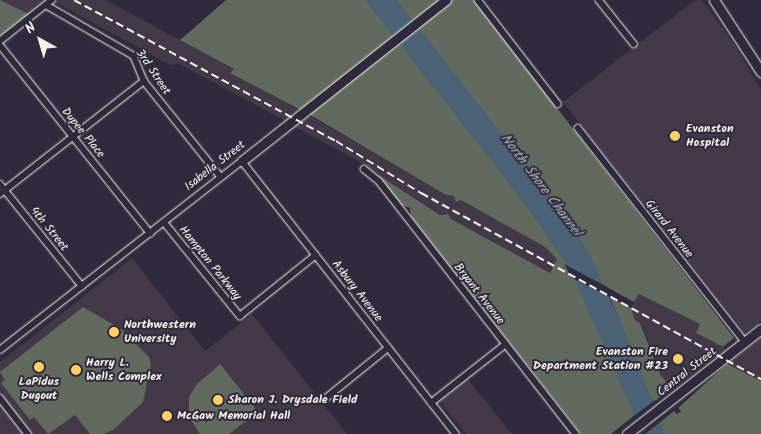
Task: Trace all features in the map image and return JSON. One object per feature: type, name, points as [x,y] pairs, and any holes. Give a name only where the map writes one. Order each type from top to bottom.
[{"type":"street","points":[[0,41],[52,0]]},
{"type":"street","name":"Isabella Street","points":[[0,350],[446,0]]},
{"type":"street","points":[[478,0],[558,104]]},
{"type":"street","points":[[599,0],[634,44]]},
{"type":"street","points":[[714,0],[761,70]]},
{"type":"street","name":"3rd Street","points":[[46,5],[134,56],[144,81],[221,177]]},
{"type":"street","name":"Dupee Place","points":[[0,45],[150,233]]},
{"type":"street","points":[[2,192],[144,81]]},
{"type":"street","name":"Girard Avenue","points":[[578,128],[745,342]]},
{"type":"street","name":"Asbury Avenue","points":[[242,161],[455,434]]},
{"type":"street","name":"Bryant Avenue","points":[[364,169],[379,181],[576,434]]},
{"type":"street","name":"4th Street","points":[[0,184],[2,192],[82,286]]},
{"type":"street","name":"Hampton Parkway","points":[[164,222],[240,316],[316,255]]},
{"type":"street","name":"Central Street","points":[[629,433],[761,329]]},
{"type":"street","points":[[431,403],[506,344]]},
{"type":"street","points":[[325,399],[388,348]]},
{"type":"street","points":[[0,398],[28,434]]},
{"type":"shaded area","points":[[0,0],[46,0],[29,14]]},
{"type":"shaded area","points":[[0,0],[29,14],[0,36]]},
{"type":"shaded area","points":[[58,0],[106,0],[234,69],[230,73],[299,110],[286,121],[177,63],[172,66],[55,2]]},
{"type":"shaded area","points":[[226,0],[474,0],[734,338],[723,347],[696,333],[700,324],[639,294],[634,302],[570,267],[636,414],[611,434],[581,434],[411,217],[410,208],[401,205],[377,174],[440,215],[448,214],[451,219],[550,273],[557,259],[545,247],[461,200],[456,202],[454,196],[446,195],[312,116],[230,73],[234,69],[180,40]]},
{"type":"shaded area","name":"Evanston Hospital","points":[[695,0],[702,0],[734,44],[761,90],[761,321],[745,333],[563,102]]},
{"type":"shaded area","points":[[307,114],[446,195],[454,196],[545,247],[557,259],[550,273],[451,219],[447,213],[441,215],[353,158],[293,126]]},
{"type":"shaded area","name":"Northwestern University","points":[[132,258],[205,351],[252,314],[347,434],[0,434],[0,362]]},
{"type":"shaded area","points":[[639,293],[701,324],[696,333],[726,349],[673,390],[660,374],[641,323],[635,320],[629,310]]},
{"type":"shaded area","points":[[610,297],[631,308],[635,320],[640,323],[660,374],[671,388],[653,403]]},
{"type":"shaded area","name":"Harry L. Wells Complex","points":[[83,307],[121,329],[149,357],[151,364],[143,402],[113,430],[103,434],[90,434],[75,415],[48,434],[34,417],[30,420],[1,383],[5,380],[0,372]]},
{"type":"shaded area","points":[[761,337],[761,388],[727,364]]},
{"type":"shaded area","name":"Sharon J. Drysdale Field","points":[[220,364],[255,408],[255,414],[229,434],[200,434],[189,417],[189,397],[197,384]]},
{"type":"shaded area","points":[[727,364],[761,381],[761,434],[645,434],[674,411],[677,414],[681,411],[678,408]]},
{"type":"shaded area","points":[[466,377],[512,434],[466,434],[438,399]]},
{"type":"water","name":"North Shore Channel","points":[[365,0],[397,0],[567,217],[591,257],[624,330],[666,434],[643,434],[569,267],[515,191]]},
{"type":"pier","points":[[564,264],[607,287],[612,298],[572,278]]},
{"type":"pier","points":[[655,400],[664,419],[645,434],[640,434],[634,416]]},
{"type":"railway","points":[[74,0],[336,141],[421,193],[761,379]]},
{"type":"place","name":"Evanston Hospital","points":[[675,136]]},
{"type":"place","name":"Northwestern University","points":[[114,332]]},
{"type":"place","name":"Evanston Fire Department Station #23","points":[[678,359]]},
{"type":"place","name":"LaPidus Dugout","points":[[39,367]]},
{"type":"place","name":"Harry L. Wells Complex","points":[[76,370]]},
{"type":"place","name":"Sharon J. Drysdale Field","points":[[218,400]]},
{"type":"place","name":"McGaw Memorial Hall","points":[[167,416]]}]
